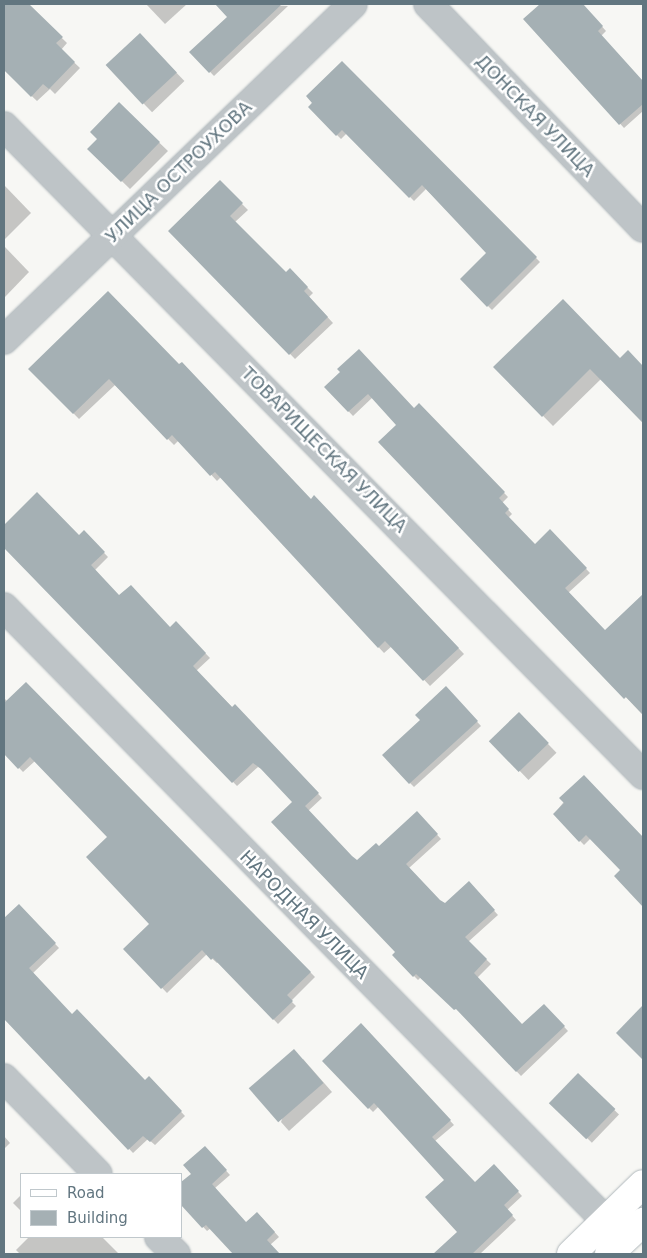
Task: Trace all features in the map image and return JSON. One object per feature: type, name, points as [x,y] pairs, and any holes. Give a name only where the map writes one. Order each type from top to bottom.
[{"type":"main road","points":[[571,1254],[643,1184]]},
{"type":"main road","points":[[617,1251],[643,1222]]},
{"type":"street","name":"УЛИЦА ОСТРОУХОВА","points":[[4,340],[353,4]]},
{"type":"street","name":"ДОНСКАЯ УЛИЦА","points":[[428,4],[643,228]]},
{"type":"street","name":"ТОВАРИЩЕСКАЯ УЛИЦА","points":[[4,126],[643,774]]},
{"type":"street","name":"НАРОДНАЯ УЛИЦА","points":[[4,607],[606,1221]]},
{"type":"street","points":[[4,1078],[97,1173]]},
{"type":"street","points":[[160,1238],[176,1254]]},
{"type":"building","points":[[4,4],[29,4],[63,37],[56,43],[75,62],[49,89],[43,84],[31,97],[4,70]]},
{"type":"building","points":[[215,4],[282,4],[209,73],[189,52],[227,17]]},
{"type":"building","points":[[540,4],[583,4],[603,26],[598,31],[643,81],[643,104],[619,125],[523,19]]},
{"type":"building","points":[[140,33],[177,72],[142,105],[106,65]]},
{"type":"building","points":[[342,61],[537,257],[487,307],[460,279],[486,253],[422,185],[409,198],[342,130],[336,136],[308,107],[312,103],[306,96]]},
{"type":"building","points":[[119,102],[160,142],[121,182],[87,149],[97,139],[90,132]]},
{"type":"building","points":[[220,180],[243,203],[230,216],[286,272],[290,268],[308,287],[304,291],[328,317],[289,355],[168,231]]},
{"type":"building","points":[[108,291],[179,364],[182,362],[311,499],[314,495],[459,648],[423,681],[385,641],[378,648],[215,472],[210,476],[172,435],[167,440],[109,379],[73,414],[28,369]]},
{"type":"building","points":[[563,299],[620,358],[628,350],[643,366],[643,423],[590,369],[542,417],[493,367]]},
{"type":"building","points":[[359,349],[414,408],[419,403],[505,492],[499,498],[509,509],[505,513],[535,544],[550,529],[587,568],[565,588],[605,630],[643,594],[643,715],[626,697],[624,699],[378,442],[396,425],[368,394],[348,412],[324,387],[340,372],[337,369]]},
{"type":"building","points":[[37,492],[79,535],[84,530],[105,552],[91,565],[119,595],[131,585],[170,627],[176,621],[206,653],[193,666],[232,707],[235,704],[319,793],[305,806],[352,856],[357,860],[376,843],[379,846],[417,811],[438,834],[406,864],[445,903],[469,881],[495,910],[465,937],[487,959],[474,973],[522,1024],[544,1004],[565,1026],[516,1072],[456,1009],[454,1010],[416,974],[413,977],[392,955],[395,952],[271,822],[292,802],[260,768],[253,763],[232,783],[4,548],[4,525]]},
{"type":"building","points":[[26,682],[311,972],[287,995],[293,1001],[273,1020],[213,958],[211,960],[202,950],[161,989],[123,949],[149,924],[86,857],[107,837],[30,757],[18,769],[4,754],[4,703]]},
{"type":"building","points":[[446,686],[478,721],[409,784],[382,755],[420,720],[415,715]]},
{"type":"building","points":[[519,712],[549,743],[519,772],[489,741]]},
{"type":"building","points":[[584,775],[643,837],[643,907],[614,876],[620,870],[586,835],[579,842],[553,814],[564,803],[559,798]]},
{"type":"building","points":[[19,904],[56,943],[29,968],[72,1014],[77,1009],[145,1080],[149,1076],[182,1111],[150,1142],[143,1136],[128,1150],[4,1019],[4,918]]},
{"type":"building","points":[[643,1005],[643,1060],[616,1033]]},
{"type":"building","points":[[361,1023],[451,1120],[432,1137],[475,1182],[494,1164],[519,1191],[504,1205],[513,1215],[472,1254],[433,1254],[457,1232],[425,1197],[444,1180],[374,1103],[368,1109],[322,1061]]},
{"type":"building","points":[[294,1049],[324,1083],[278,1122],[249,1088]]},
{"type":"building","points":[[578,1073],[615,1109],[586,1139],[549,1103]]},
{"type":"building","points":[[205,1146],[227,1170],[212,1184],[246,1222],[257,1212],[275,1232],[267,1240],[280,1254],[233,1254],[206,1225],[202,1228],[182,1206],[182,1181],[191,1174],[183,1165]]}]
